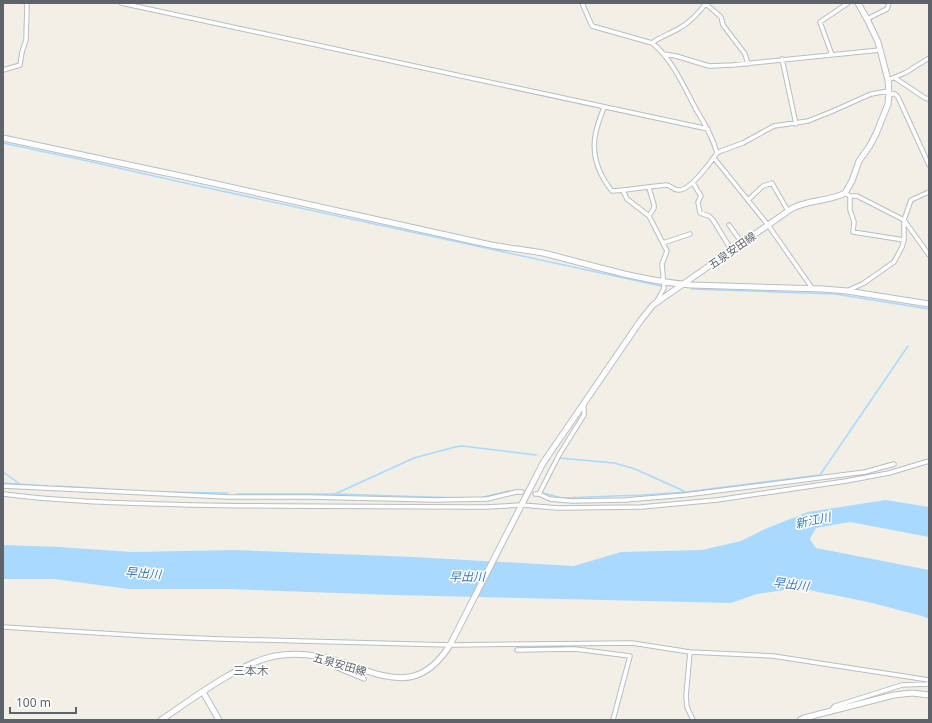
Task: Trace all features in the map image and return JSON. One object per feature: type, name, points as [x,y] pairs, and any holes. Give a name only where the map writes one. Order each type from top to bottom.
[{"type":"main road","points":[[848,194],[859,161],[876,134],[888,104],[889,92],[888,80],[880,50],[858,3]]},
{"type":"main road","points":[[3,138],[491,245],[542,253],[597,268],[664,282],[682,285],[812,288],[848,291],[929,304]]},
{"type":"main road","name":"五泉安田線","points":[[161,720],[238,671],[269,658],[306,654],[342,662],[365,671],[394,679],[414,677],[431,668],[442,658],[451,644],[543,463],[635,329],[656,304],[798,205],[848,194]]},
{"type":"main road","points":[[203,692],[219,720]]},
{"type":"main road","points":[[800,720],[894,695],[912,693],[929,695]]},
{"type":"street","points":[[3,70],[20,65],[26,40],[26,3]]},
{"type":"street","points":[[121,3],[708,129]]},
{"type":"street","points":[[582,3],[592,26],[652,43],[664,54],[708,129],[717,153]]},
{"type":"street","points":[[832,54],[820,22],[848,3]]},
{"type":"street","points":[[867,20],[887,9],[888,3]]},
{"type":"street","points":[[652,43],[679,29],[694,17],[706,4],[721,17],[723,25],[744,54],[748,64]]},
{"type":"street","points":[[664,54],[709,66],[733,66],[782,59],[880,50]]},
{"type":"street","points":[[888,80],[895,78],[929,58]]},
{"type":"street","points":[[782,59],[796,124]]},
{"type":"street","points":[[895,78],[925,98],[929,99]]},
{"type":"street","points":[[604,107],[595,136],[595,149],[597,165],[603,180],[612,191],[667,185],[677,190],[684,190],[693,182],[717,153],[743,143],[774,126],[796,124],[808,121],[871,94],[889,92],[898,97],[929,165]]},
{"type":"street","points":[[714,158],[768,225],[812,288]]},
{"type":"street","points":[[693,182],[701,196],[698,202],[700,213],[709,216],[732,251]]},
{"type":"street","points":[[748,200],[763,186],[772,183],[788,211]]},
{"type":"street","points":[[649,188],[654,205],[654,208],[649,216]]},
{"type":"street","points":[[623,191],[627,199],[649,216],[668,254],[662,264],[664,288],[656,304]]},
{"type":"street","points":[[848,291],[864,283],[890,265],[897,257],[904,240],[904,220],[911,200],[929,192]]},
{"type":"street","points":[[904,240],[853,232],[854,222],[850,210],[848,194],[857,196],[904,220],[929,254]]},
{"type":"street","points":[[729,225],[742,243]]},
{"type":"street","points":[[663,243],[690,234]]},
{"type":"street","points":[[584,403],[584,415],[537,494],[550,499],[572,501],[625,500],[685,495],[865,472],[894,464]]},
{"type":"street","points":[[3,494],[44,499],[103,503],[641,508],[717,500],[846,481],[889,473],[929,461]]},
{"type":"street","points":[[3,486],[228,497],[436,500],[487,499],[522,492]]},
{"type":"street","points":[[3,627],[221,639],[451,644],[632,643],[690,652],[773,656],[929,680]]},
{"type":"street","points":[[517,650],[575,649],[630,656],[613,720]]},
{"type":"street","points":[[690,652],[686,696],[687,707],[693,720]]},
{"type":"street","points":[[326,658],[335,667],[364,679]]},
{"type":"street","points":[[830,711],[835,706],[902,685],[929,684]]},
{"type":"water","points":[[886,500],[929,507],[929,537],[850,522],[816,528],[810,539],[816,548],[929,570],[929,619],[868,602],[799,588],[757,594],[731,603],[392,595],[229,589],[128,589],[54,579],[3,579],[3,545],[132,552],[236,550],[414,557],[574,566],[621,552],[702,550],[741,541],[765,529],[808,512]]},
{"type":"waterway","points":[[3,143],[661,286]]},
{"type":"waterway","points":[[692,289],[835,294],[929,309]]},
{"type":"waterway","points":[[543,493],[562,498],[643,495],[686,492],[820,475],[908,346]]},
{"type":"waterway","points":[[335,494],[414,458],[455,447],[462,446],[536,455]]},
{"type":"waterway","points":[[560,458],[614,463],[635,469],[684,491]]},
{"type":"waterway","points":[[3,472],[20,484]]},
{"type":"waterway","points":[[3,483],[48,486]]},
{"type":"waterway","points":[[56,486],[107,489]]},
{"type":"waterway","points":[[479,498],[509,491]]},
{"type":"waterway","points":[[154,492],[228,493]]},
{"type":"waterway","points":[[237,494],[333,494],[463,498]]},
{"type":"district","name":"三本木","points":[[251,670]]},
{"type":"water label","name":"新江川","points":[[813,520]]},
{"type":"water label","name":"早出川","points":[[143,573]]},
{"type":"water label","name":"早出川","points":[[467,576]]},
{"type":"water label","name":"早出川","points":[[791,584]]}]
